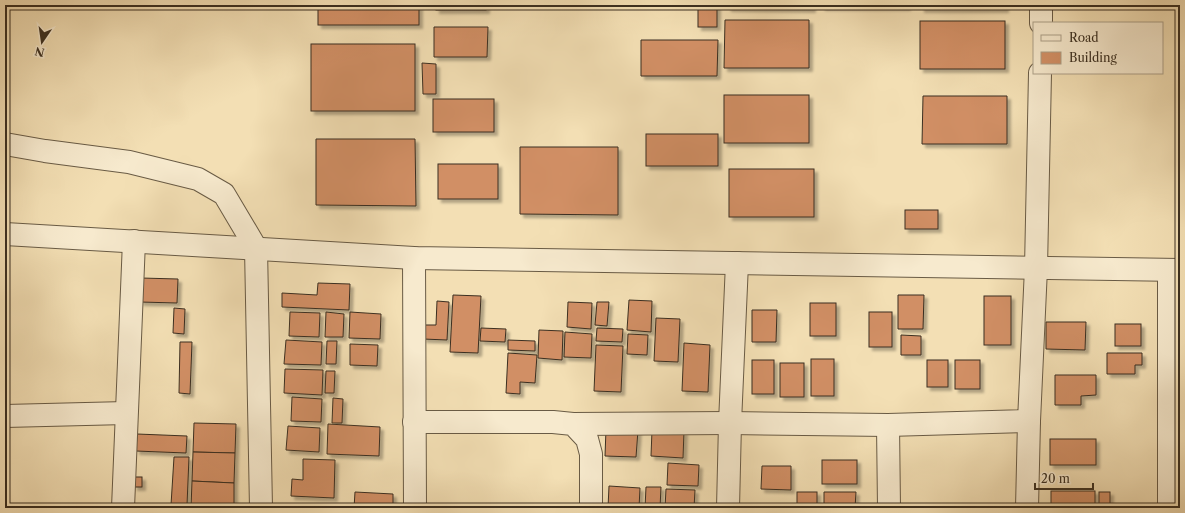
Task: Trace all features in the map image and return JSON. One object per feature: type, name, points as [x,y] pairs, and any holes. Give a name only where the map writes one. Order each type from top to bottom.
[{"type":"street","points":[[1041,5],[1041,22]]},
{"type":"street","points":[[1027,508],[1029,422],[1036,268],[1040,74]]},
{"type":"street","points":[[5,144],[129,162],[198,179],[224,194],[256,248],[261,508]]},
{"type":"street","points":[[5,234],[414,258],[1175,270],[1169,508]]},
{"type":"street","points":[[123,508],[134,241]]},
{"type":"street","points":[[414,258],[415,508]]},
{"type":"street","points":[[728,508],[737,263]]},
{"type":"street","points":[[5,416],[126,414]]},
{"type":"street","points":[[414,422],[888,425],[1029,422]]},
{"type":"street","points":[[573,424],[587,439],[591,454],[591,508]]},
{"type":"street","points":[[888,425],[889,508]]},
{"type":"building","points":[[318,5],[419,5],[419,25],[318,25]]},
{"type":"building","points":[[436,5],[486,5],[486,10],[436,10]]},
{"type":"building","points":[[698,5],[717,5],[717,27],[698,27]]},
{"type":"building","points":[[727,5],[812,5],[812,9],[728,8]]},
{"type":"building","points":[[822,5],[907,5],[907,7],[822,7]]},
{"type":"building","points":[[921,5],[1005,5],[1005,9],[921,9]]},
{"type":"building","points":[[725,20],[809,20],[809,68],[724,68]]},
{"type":"building","points":[[920,21],[1005,21],[1005,69],[920,69]]},
{"type":"building","points":[[434,27],[488,27],[487,57],[434,57]]},
{"type":"building","points":[[641,40],[718,40],[717,76],[641,76]]},
{"type":"building","points":[[311,44],[415,44],[415,111],[311,111]]},
{"type":"building","points":[[422,63],[436,64],[436,94],[423,94]]},
{"type":"building","points":[[724,95],[809,95],[809,143],[724,143]]},
{"type":"building","points":[[923,96],[1007,96],[1007,144],[922,144]]},
{"type":"building","points":[[433,99],[494,99],[494,132],[433,132]]},
{"type":"building","points":[[646,134],[718,134],[718,166],[646,166]]},
{"type":"building","points":[[316,139],[415,139],[416,206],[316,205]]},
{"type":"building","points":[[520,147],[618,147],[618,215],[520,214]]},
{"type":"building","points":[[438,164],[498,164],[498,199],[438,199]]},
{"type":"building","points":[[729,169],[814,169],[814,217],[729,217]]},
{"type":"building","points":[[905,210],[938,210],[938,229],[905,229]]},
{"type":"building","points":[[141,278],[178,279],[177,303],[140,302]]},
{"type":"building","points":[[318,283],[350,284],[349,310],[282,307],[282,293],[317,295]]},
{"type":"building","points":[[453,295],[481,296],[478,353],[450,352]]},
{"type":"building","points":[[898,295],[924,295],[923,329],[898,329]]},
{"type":"building","points":[[984,296],[1011,296],[1011,345],[984,345]]},
{"type":"building","points":[[629,300],[652,301],[651,332],[627,330]]},
{"type":"building","points":[[437,301],[449,302],[447,340],[423,339],[424,325],[436,325]]},
{"type":"building","points":[[568,302],[592,303],[591,329],[567,327]]},
{"type":"building","points":[[597,302],[609,302],[607,326],[595,325]]},
{"type":"building","points":[[810,303],[836,303],[836,336],[810,336]]},
{"type":"building","points":[[174,308],[185,309],[184,334],[173,333]]},
{"type":"building","points":[[752,310],[777,310],[776,342],[752,342]]},
{"type":"building","points":[[290,312],[320,313],[319,337],[289,336]]},
{"type":"building","points":[[326,312],[344,314],[343,337],[325,337]]},
{"type":"building","points":[[350,312],[381,314],[380,339],[349,338]]},
{"type":"building","points":[[869,312],[892,312],[892,347],[869,347]]},
{"type":"building","points":[[656,318],[680,319],[678,362],[654,361]]},
{"type":"building","points":[[1046,322],[1086,322],[1085,350],[1046,349]]},
{"type":"building","points":[[1115,324],[1141,324],[1141,346],[1115,346]]},
{"type":"building","points":[[481,328],[506,329],[505,342],[480,341]]},
{"type":"building","points":[[597,328],[623,329],[622,342],[596,341]]},
{"type":"building","points":[[539,330],[563,331],[562,360],[538,358]]},
{"type":"building","points":[[565,332],[592,334],[591,358],[564,357]]},
{"type":"building","points":[[628,334],[648,335],[647,355],[627,354]]},
{"type":"building","points":[[901,335],[921,336],[921,355],[901,355]]},
{"type":"building","points":[[286,340],[322,342],[321,365],[284,364]]},
{"type":"building","points":[[508,340],[535,341],[535,351],[508,350]]},
{"type":"building","points":[[327,341],[337,341],[336,364],[326,364]]},
{"type":"building","points":[[180,342],[192,342],[190,394],[179,393]]},
{"type":"building","points":[[684,343],[710,345],[708,392],[682,391]]},
{"type":"building","points":[[350,344],[378,345],[377,366],[350,365]]},
{"type":"building","points":[[596,345],[623,346],[621,392],[594,391]]},
{"type":"building","points":[[508,353],[537,355],[535,383],[520,382],[520,394],[506,393]]},
{"type":"building","points":[[1107,353],[1142,353],[1142,365],[1135,365],[1135,374],[1107,374]]},
{"type":"building","points":[[811,359],[834,359],[834,396],[811,396]]},
{"type":"building","points":[[752,360],[774,360],[774,394],[752,394]]},
{"type":"building","points":[[927,360],[948,360],[948,387],[927,387]]},
{"type":"building","points":[[955,360],[980,360],[980,389],[955,389]]},
{"type":"building","points":[[780,363],[804,363],[804,397],[780,397]]},
{"type":"building","points":[[285,369],[323,370],[322,395],[284,393]]},
{"type":"building","points":[[326,371],[335,371],[334,393],[325,393]]},
{"type":"building","points":[[1055,375],[1096,375],[1096,395],[1081,396],[1081,405],[1055,405]]},
{"type":"building","points":[[292,397],[322,399],[321,422],[291,421]]},
{"type":"building","points":[[333,398],[343,399],[342,423],[332,423]]},
{"type":"building","points":[[194,423],[236,424],[235,453],[193,452]]},
{"type":"building","points":[[328,424],[380,427],[379,456],[327,454]]},
{"type":"building","points":[[288,426],[320,428],[319,452],[286,450]]},
{"type":"building","points":[[606,429],[638,430],[636,457],[605,456]]},
{"type":"building","points":[[652,430],[684,431],[683,458],[651,456]]},
{"type":"building","points":[[137,434],[187,436],[186,453],[136,451]]},
{"type":"building","points":[[1050,439],[1096,439],[1096,465],[1050,465]]},
{"type":"building","points":[[193,452],[235,453],[234,483],[192,481]]},
{"type":"building","points":[[174,457],[189,457],[187,505],[171,505]]},
{"type":"building","points":[[303,459],[335,460],[334,498],[291,496],[292,479],[303,480]]},
{"type":"building","points":[[822,460],[857,460],[857,484],[822,484]]},
{"type":"building","points":[[668,463],[699,465],[698,486],[667,485]]},
{"type":"building","points":[[762,466],[791,466],[791,490],[761,489]]},
{"type":"building","points":[[134,477],[142,477],[142,487],[134,487]]},
{"type":"building","points":[[192,481],[234,483],[234,508],[191,508]]},
{"type":"building","points":[[609,486],[640,488],[639,508],[608,508]]},
{"type":"building","points":[[646,487],[661,487],[660,508],[645,508]]},
{"type":"building","points":[[666,489],[695,490],[694,508],[665,508]]},
{"type":"building","points":[[1051,491],[1095,491],[1095,508],[1051,508]]},
{"type":"building","points":[[355,492],[393,494],[393,508],[354,508]]},
{"type":"building","points":[[797,492],[817,492],[817,508],[797,508]]},
{"type":"building","points":[[824,492],[856,492],[855,508],[824,508]]},
{"type":"building","points":[[1099,492],[1110,492],[1110,508],[1099,508]]}]
